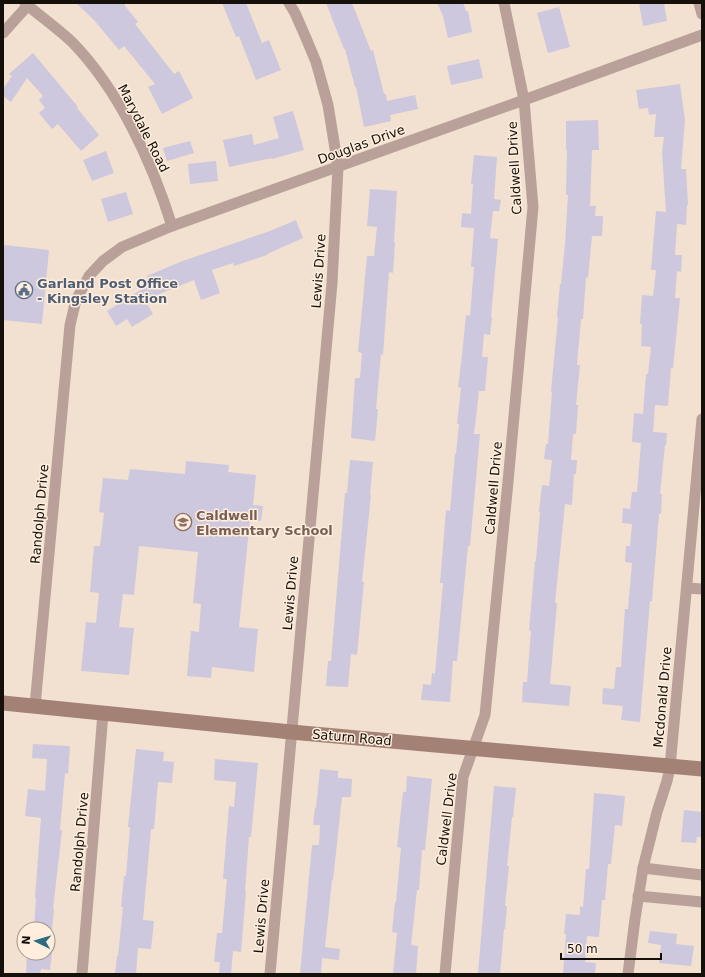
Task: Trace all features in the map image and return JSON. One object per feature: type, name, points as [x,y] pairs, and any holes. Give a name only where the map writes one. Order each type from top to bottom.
[{"type":"street","name":"Lewis Drive","points":[[270,974],[332,283],[338,167],[328,105],[316,62],[295,13],[289,3]]},
{"type":"street","name":"Caldwell Drive","points":[[445,974],[463,777],[485,715],[508,482],[532,207],[524,100],[504,3]]},
{"type":"street","points":[[699,3],[702,14]]},
{"type":"street","points":[[3,33],[28,4]]},
{"type":"street","name":"Marydale Road","points":[[28,4],[71,42],[95,68],[118,102],[154,174],[172,226]]},
{"type":"street","name":"Douglas Drive","points":[[70,325],[76,300],[89,276],[103,261],[122,247],[172,226],[702,35]]},
{"type":"street","name":"Randolph Drive","points":[[35,706],[70,325]]},
{"type":"street","name":"Mcdonald Drive","points":[[628,974],[643,868],[670,767],[702,419]]},
{"type":"street","points":[[687,588],[702,589]]},
{"type":"street","name":"Saturn Road","points":[[3,703],[291,732],[702,769]]},
{"type":"street","name":"Randolph Drive","points":[[82,974],[103,713]]},
{"type":"street","points":[[643,868],[702,875]]},
{"type":"street","points":[[638,896],[702,902]]},
{"type":"building","points":[[76,3],[125,3],[125,6],[138,22],[135,24],[174,74],[179,71],[193,98],[162,114],[148,87],[155,84],[124,46],[119,50],[94,20]]},
{"type":"building","points":[[222,3],[246,3],[262,43],[269,40],[281,70],[256,80],[239,36],[236,37]]},
{"type":"building","points":[[326,3],[352,3],[371,51],[373,50],[387,101],[415,95],[418,109],[390,115],[391,121],[364,127],[356,87],[345,49]]},
{"type":"building","points":[[437,3],[463,3],[466,11],[468,11],[472,32],[448,38],[443,16]]},
{"type":"building","points":[[639,3],[664,3],[667,21],[643,26]]},
{"type":"building","points":[[559,7],[570,47],[548,53],[537,13]]},
{"type":"building","points":[[33,53],[99,135],[81,151],[58,124],[52,129],[39,113],[45,108],[39,100],[43,96],[27,78],[11,102],[3,96],[3,89],[12,76],[9,74]]},
{"type":"building","points":[[479,59],[483,78],[451,85],[447,66]]},
{"type":"building","points":[[680,84],[685,120],[681,169],[686,169],[688,205],[686,225],[677,224],[675,255],[682,255],[681,272],[677,271],[675,298],[680,298],[673,368],[671,368],[668,406],[655,405],[653,432],[667,433],[660,494],[662,494],[661,514],[659,514],[652,601],[650,601],[640,722],[621,720],[623,706],[602,704],[603,688],[614,689],[616,667],[621,667],[625,609],[628,609],[632,563],[625,562],[626,546],[630,546],[632,524],[622,523],[623,508],[630,509],[632,492],[637,492],[641,443],[632,442],[634,413],[643,414],[646,374],[648,374],[651,347],[641,346],[642,324],[640,324],[642,295],[653,296],[656,270],[651,270],[656,211],[666,212],[662,152],[664,137],[654,137],[656,114],[649,115],[648,108],[639,109],[636,90]]},
{"type":"building","points":[[293,111],[304,150],[272,159],[229,167],[223,140],[252,134],[254,145],[279,138],[273,117]]},
{"type":"building","points":[[598,120],[599,150],[592,150],[590,206],[596,206],[595,216],[603,216],[602,236],[592,236],[588,278],[586,277],[583,319],[581,319],[577,365],[580,365],[576,405],[578,405],[576,434],[573,434],[571,460],[577,460],[576,474],[574,474],[572,505],[565,504],[555,603],[557,603],[550,684],[571,686],[569,706],[522,702],[523,682],[527,682],[531,631],[529,630],[542,485],[549,486],[552,460],[544,459],[546,444],[548,444],[557,317],[565,244],[568,195],[566,195],[566,121]]},
{"type":"building","points":[[190,141],[194,153],[167,161],[163,148]]},
{"type":"building","points":[[106,151],[114,173],[92,181],[83,160]]},
{"type":"building","points":[[474,155],[497,157],[494,199],[501,200],[499,211],[493,211],[490,238],[498,239],[490,335],[484,334],[482,357],[488,357],[485,391],[479,391],[474,434],[480,434],[470,546],[468,546],[457,661],[453,661],[450,702],[421,700],[423,684],[431,685],[432,673],[435,674],[443,583],[440,583],[446,510],[450,511],[459,424],[457,424],[461,388],[458,387],[466,315],[470,316],[474,267],[471,267],[474,228],[461,227],[462,213],[471,214],[473,184],[471,184]]},
{"type":"building","points":[[216,161],[218,181],[190,184],[188,164]]},
{"type":"building","points":[[370,189],[397,191],[393,273],[389,272],[383,355],[381,354],[376,409],[378,409],[375,441],[351,438],[355,378],[360,378],[362,353],[358,352],[367,256],[374,256],[377,227],[367,226]]},
{"type":"building","points":[[126,192],[133,214],[108,222],[101,199]]},
{"type":"building","points":[[296,220],[303,238],[267,255],[234,266],[233,263],[212,270],[220,293],[201,300],[194,280],[145,300],[153,314],[132,327],[127,319],[116,326],[107,311],[150,284],[147,276],[180,262],[270,231]]},
{"type":"building","name":"Garland Post Office - Kingsley Station","points":[[4,245],[49,250],[42,324],[3,320]]},
{"type":"building","points":[[350,460],[373,462],[357,655],[351,654],[348,687],[326,686],[328,661],[331,661],[345,493],[347,493]]},
{"type":"building","points":[[186,461],[229,465],[228,472],[256,475],[253,505],[263,506],[261,521],[250,520],[239,627],[258,629],[254,672],[212,667],[211,678],[187,676],[191,631],[199,632],[201,604],[193,603],[198,552],[139,546],[134,595],[123,594],[119,627],[134,628],[129,675],[81,671],[86,622],[96,623],[99,593],[90,592],[94,546],[100,546],[104,513],[99,512],[103,478],[128,480],[130,469],[185,474]]},
{"type":"building","points":[[33,744],[70,746],[68,774],[65,773],[60,830],[62,830],[53,921],[35,921],[41,818],[25,816],[28,789],[45,791],[47,759],[32,758]]},
{"type":"building","points":[[136,749],[164,752],[163,761],[174,762],[172,783],[158,782],[154,829],[151,829],[143,920],[154,921],[151,949],[138,948],[136,974],[115,974],[123,907],[121,907],[124,876],[126,876],[130,827],[128,827]]},
{"type":"building","points":[[215,759],[258,763],[251,837],[249,837],[241,952],[233,951],[231,974],[219,974],[220,962],[214,962],[217,933],[222,933],[227,879],[223,879],[229,806],[234,807],[236,782],[214,780]]},
{"type":"building","points":[[320,769],[338,771],[338,778],[352,779],[351,797],[342,797],[325,947],[340,949],[339,960],[322,958],[321,974],[300,974],[312,845],[319,845],[320,825],[313,825]]},
{"type":"building","points":[[407,776],[432,779],[425,850],[422,850],[419,890],[417,890],[411,945],[418,946],[416,974],[393,974],[397,933],[392,932],[401,848],[397,847],[403,792],[406,792]]},
{"type":"building","points":[[494,786],[516,788],[507,866],[509,866],[505,906],[507,906],[500,974],[478,973]]},
{"type":"building","points":[[594,793],[625,796],[622,826],[615,825],[611,864],[608,864],[605,900],[602,900],[599,937],[587,936],[585,962],[596,963],[595,974],[563,974],[566,914],[580,915],[580,906],[583,907],[586,869],[589,869]]},
{"type":"building","points":[[684,810],[702,812],[702,837],[697,837],[696,843],[681,842]]},
{"type":"building","points":[[650,931],[677,934],[676,944],[694,946],[691,966],[659,963],[661,945],[648,943]]},
{"type":"building","points":[[27,961],[51,961],[50,970],[41,969],[40,974],[26,974]]},
{"type":"place","name":"Garland Post Office - Kingsley Station","points":[[24,290]]},
{"type":"place","name":"Caldwell Elementary School","points":[[183,522]]}]
